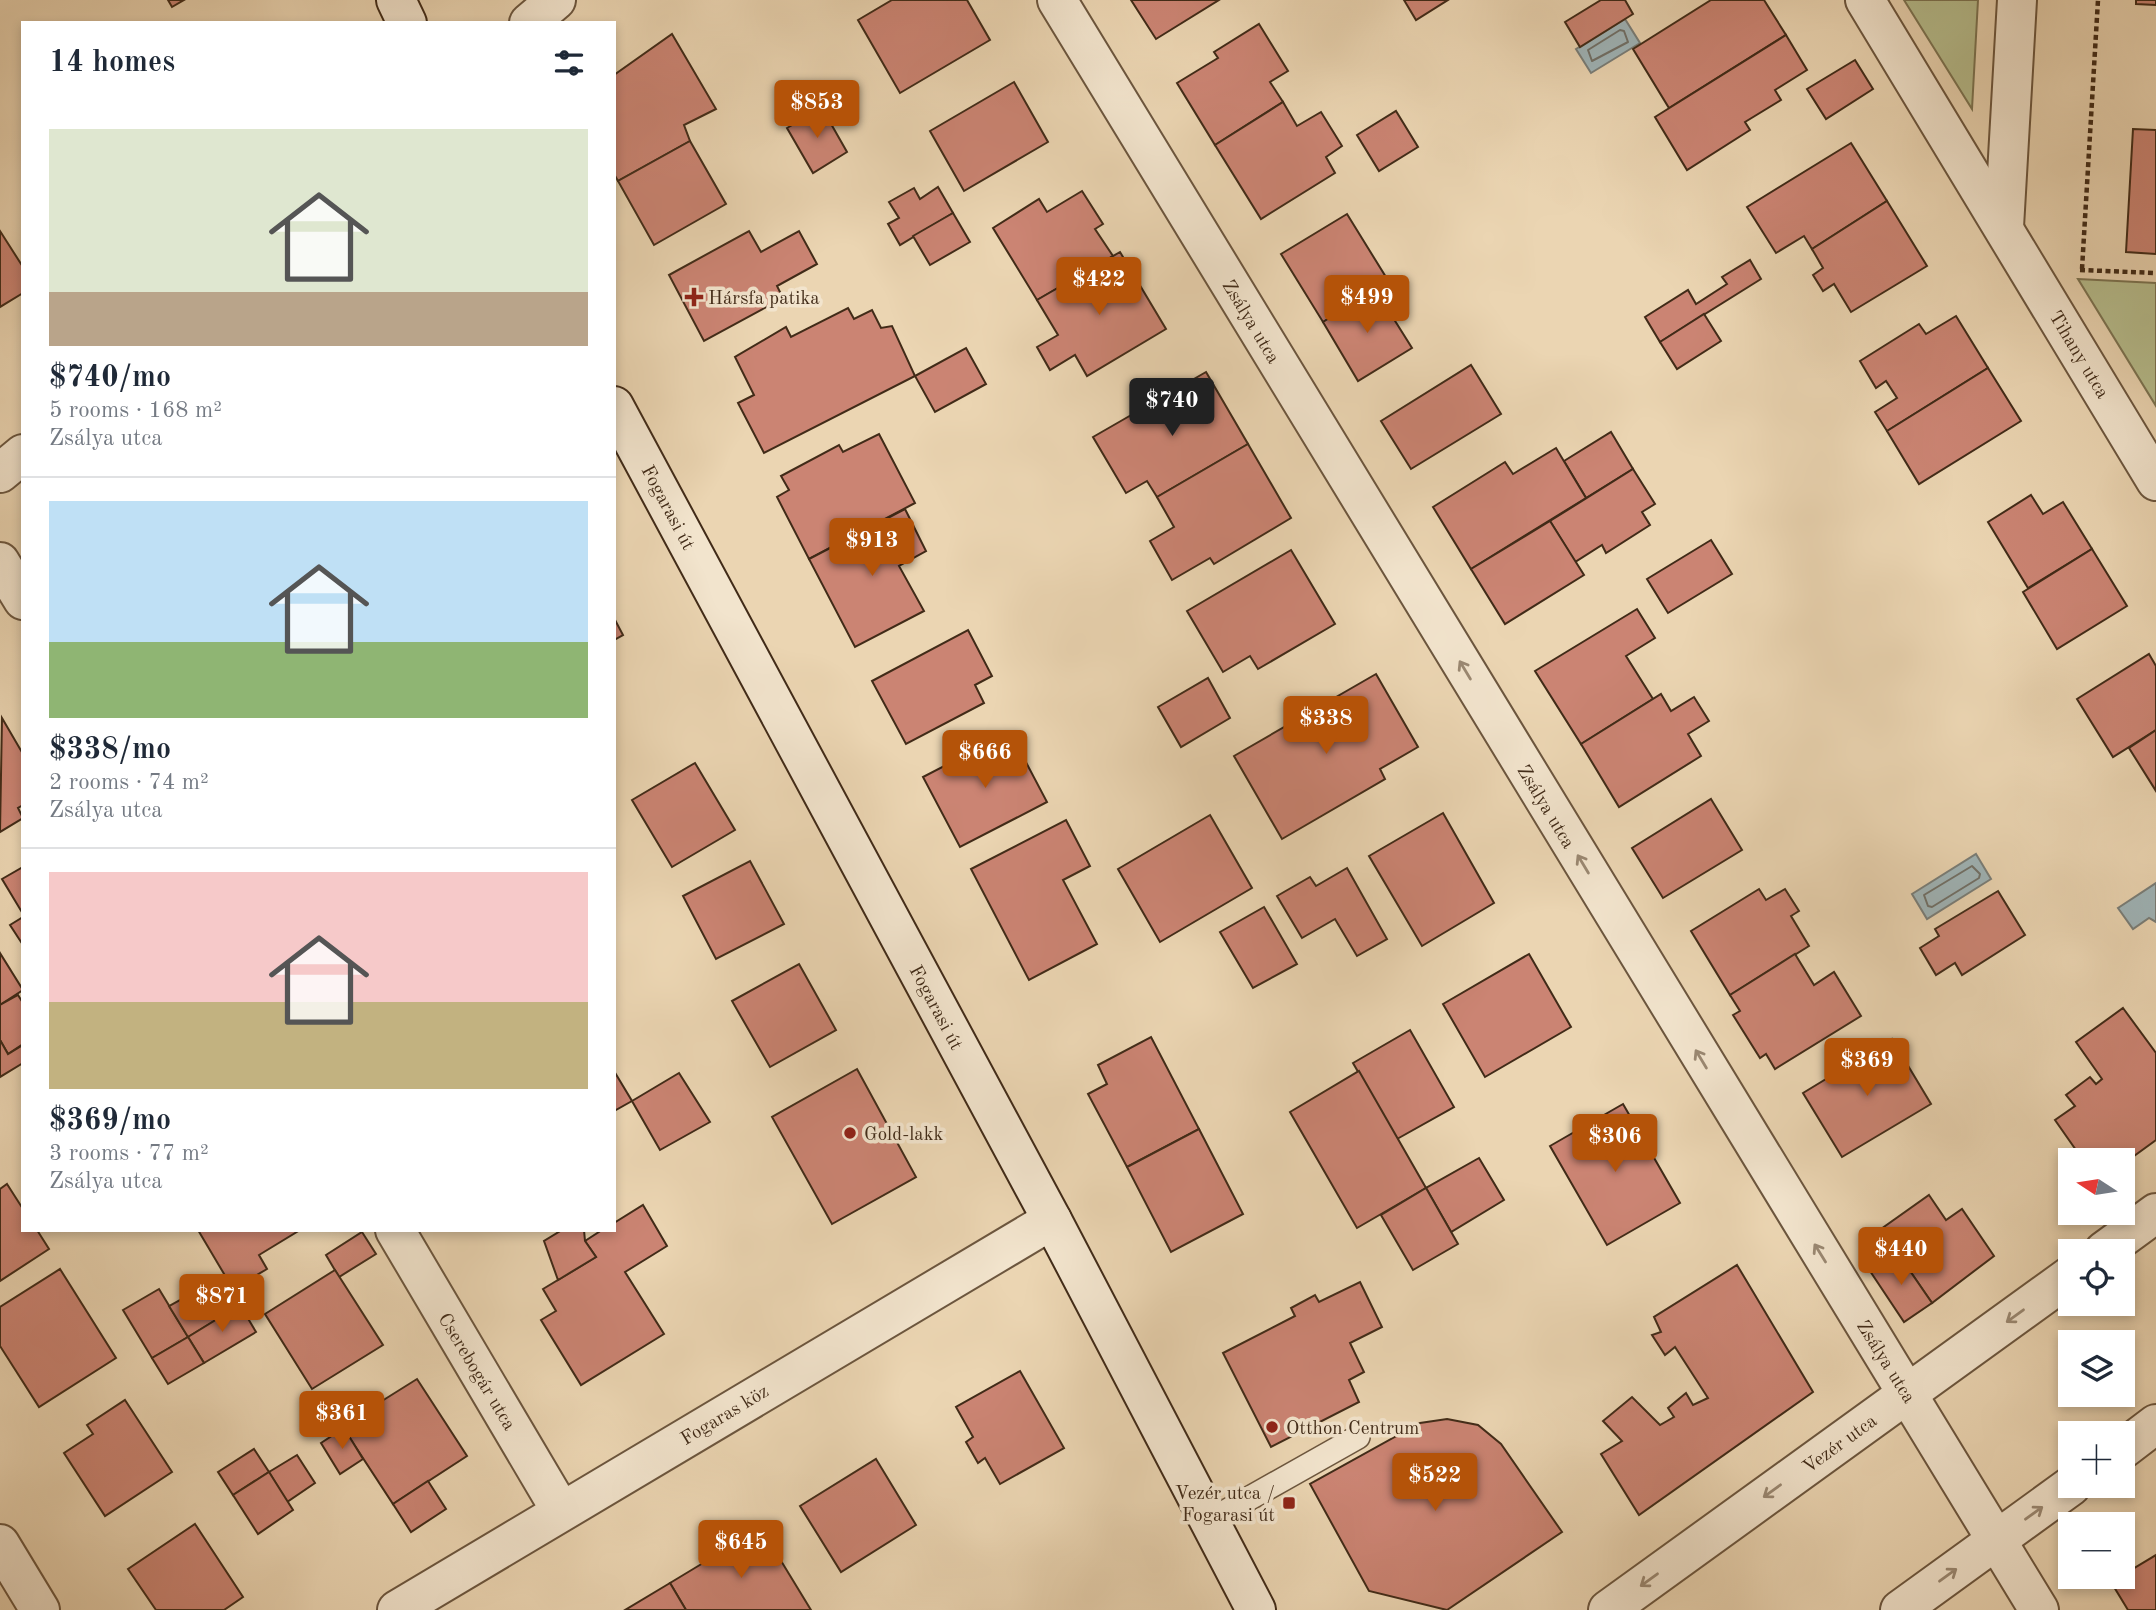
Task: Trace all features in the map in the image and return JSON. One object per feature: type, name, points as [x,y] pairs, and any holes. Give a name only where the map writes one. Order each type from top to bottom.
[{"type":"street","points":[[396,0],[406,21]]},
{"type":"street","points":[[531,21],[556,0]]},
{"type":"street","name":"Zsálya utca","points":[[1057,0],[2039,1610]]},
{"type":"street","name":"Tihany utca","points":[[1866,0],[2156,481]]},
{"type":"street","points":[[2004,227],[2017,0]]},
{"type":"street","name":"Fogarasi út","points":[[616,410],[1052,1220],[1256,1610]]},
{"type":"street","points":[[0,473],[21,456]]},
{"type":"street","points":[[0,562],[21,597]]},
{"type":"street","points":[[2120,1239],[2156,1213]]},
{"type":"street","name":"Fogaras köz","points":[[397,1610],[1052,1220]]},
{"type":"street","name":"Cserebogár utca","points":[[396,1232],[561,1511]]},
{"type":"street","name":"Vezér utca","points":[[1608,1610],[2058,1285]]},
{"type":"street","points":[[2135,1440],[2156,1424]]},
{"type":"street","points":[[1900,1610],[2058,1496]]},
{"type":"street","points":[[0,1544],[40,1610]]},
{"type":"lane","points":[[1209,1521],[1358,1437]]},
{"type":"path","points":[[2082,270],[2098,0]]},
{"type":"path","points":[[2028,268],[2156,274]]},
{"type":"green space","points":[[1904,0],[1978,0],[1972,109]]},
{"type":"green space","points":[[2078,279],[2156,283],[2156,406]]},
{"type":"water","points":[[1625,19],[1640,43],[1591,73],[1576,49]]},
{"type":"water","points":[[1976,854],[1991,879],[1927,919],[1912,894]]},
{"type":"water","points":[[2156,883],[2156,922],[2149,918],[2133,929],[2118,908]]},
{"type":"building","points":[[168,0],[184,0],[172,7]]},
{"type":"building","points":[[892,0],[967,0],[990,40],[900,93],[858,20]]},
{"type":"building","points":[[1131,0],[1219,0],[1156,39]]},
{"type":"building","points":[[1404,0],[1448,0],[1416,20]]},
{"type":"building","points":[[1601,0],[1625,0],[1633,14],[1580,47],[1565,22]]},
{"type":"building","points":[[1711,0],[1764,0],[1786,35],[1669,108],[1633,49]]},
{"type":"building","points":[[2136,0],[2156,0],[2156,5],[2136,4]]},
{"type":"building","points":[[1259,24],[1288,71],[1270,82],[1283,102],[1215,145],[1177,83],[1218,58],[1214,52]]},
{"type":"building","points":[[672,34],[716,109],[684,125],[690,141],[618,181],[616,178],[616,74]]},
{"type":"building","points":[[1786,35],[1807,70],[1775,90],[1781,100],[1745,122],[1750,130],[1687,170],[1655,117]]},
{"type":"building","points":[[1855,60],[1873,89],[1826,119],[1807,89]]},
{"type":"building","points":[[1014,82],[1048,142],[964,191],[930,131]]},
{"type":"building","points":[[1283,102],[1297,126],[1321,112],[1342,146],[1326,157],[1335,173],[1261,219],[1215,145]]},
{"type":"building","points":[[822,108],[847,152],[813,173],[787,128]]},
{"type":"building","points":[[1396,111],[1418,147],[1379,171],[1357,135]]},
{"type":"building","points":[[2133,129],[2156,130],[2156,254],[2126,252]]},
{"type":"building","points":[[690,141],[726,204],[654,245],[618,181]]},
{"type":"building","points":[[1851,143],[1887,201],[1812,249],[1804,236],[1776,253],[1747,207]]},
{"type":"building","points":[[938,187],[953,213],[900,245],[888,224],[899,218],[889,202],[914,188],[920,199]]},
{"type":"building","points":[[1082,191],[1103,224],[1095,229],[1113,256],[1037,300],[993,228],[1039,199],[1047,212]]},
{"type":"building","points":[[1887,201],[1927,266],[1851,312],[1834,284],[1823,291],[1813,275],[1823,268],[1812,249]]},
{"type":"building","points":[[953,213],[970,242],[930,265],[913,236]]},
{"type":"building","points":[[1347,214],[1389,282],[1323,322],[1281,254]]},
{"type":"building","points":[[0,231],[21,264],[21,294],[0,307]]},
{"type":"building","points":[[749,231],[761,252],[799,231],[817,264],[777,286],[783,298],[704,341],[669,275]]},
{"type":"building","points":[[1120,252],[1166,329],[1087,376],[1075,355],[1050,370],[1037,347],[1058,335],[1037,300]]},
{"type":"building","points":[[1750,260],[1761,279],[1660,342],[1645,317],[1688,290],[1696,304],[1727,284],[1722,277]]},
{"type":"building","points":[[1375,289],[1412,348],[1358,381],[1323,322]]},
{"type":"building","points":[[848,308],[854,319],[872,310],[881,328],[892,326],[915,376],[764,453],[738,403],[754,395],[735,357],[786,327],[791,337]]},
{"type":"building","points":[[1704,314],[1721,341],[1677,369],[1660,342]]},
{"type":"building","points":[[1956,316],[1988,368],[1887,431],[1875,412],[1897,398],[1886,381],[1876,388],[1860,361],[1919,324],[1926,334]]},
{"type":"building","points":[[966,348],[986,384],[935,412],[915,376]]},
{"type":"building","points":[[1471,365],[1501,414],[1411,469],[1381,421]]},
{"type":"building","points":[[1988,368],[2021,421],[1919,484],[1887,431]]},
{"type":"building","points":[[1206,372],[1248,444],[1157,497],[1147,481],[1126,493],[1093,437]]},
{"type":"building","points":[[1611,432],[1633,469],[1586,498],[1564,461]]},
{"type":"building","points":[[879,434],[915,503],[809,559],[777,497],[789,490],[781,476],[839,445],[843,452]]},
{"type":"building","points":[[1248,444],[1291,518],[1214,564],[1210,558],[1172,580],[1150,541],[1174,527],[1157,497]]},
{"type":"building","points":[[1556,448],[1586,498],[1471,569],[1433,507],[1505,462],[1513,474]]},
{"type":"building","points":[[1633,469],[1655,504],[1642,512],[1650,525],[1606,553],[1602,545],[1575,562],[1550,521]]},
{"type":"building","points":[[2031,495],[2043,514],[2063,502],[2092,549],[2028,588],[1988,522]]},
{"type":"building","points":[[905,509],[926,551],[899,566],[924,611],[855,647],[809,559]]},
{"type":"building","points":[[1550,521],[1584,575],[1505,624],[1471,569]]},
{"type":"building","points":[[1711,540],[1732,574],[1668,613],[1647,579]]},
{"type":"building","points":[[2092,549],[2127,606],[2057,649],[2023,592]]},
{"type":"building","points":[[1291,550],[1335,624],[1258,669],[1250,656],[1223,672],[1187,611]]},
{"type":"building","points":[[1637,609],[1655,638],[1626,656],[1653,699],[1581,744],[1535,671]]},
{"type":"building","points":[[616,622],[623,635],[616,639]]},
{"type":"building","points":[[968,630],[992,676],[975,685],[984,703],[906,744],[872,681]]},
{"type":"building","points":[[2149,654],[2156,666],[2156,730],[2113,757],[2077,699]]},
{"type":"building","points":[[1376,674],[1418,747],[1380,769],[1385,779],[1282,839],[1234,756]]},
{"type":"building","points":[[1208,678],[1230,718],[1181,747],[1158,707]]},
{"type":"building","points":[[1661,694],[1671,711],[1694,697],[1709,721],[1688,734],[1701,756],[1619,807],[1581,744]]},
{"type":"building","points":[[2,718],[21,751],[21,806],[18,808],[21,819],[0,832]]},
{"type":"building","points":[[2156,730],[2156,791],[2129,748]]},
{"type":"building","points":[[1010,732],[1047,802],[960,847],[923,777]]},
{"type":"building","points":[[695,763],[735,830],[672,867],[632,800]]},
{"type":"building","points":[[1711,799],[1742,850],[1663,898],[1632,848]]},
{"type":"building","points":[[1443,813],[1494,903],[1422,946],[1369,856]]},
{"type":"building","points":[[1210,815],[1252,888],[1160,942],[1118,869]]},
{"type":"building","points":[[1066,820],[1090,866],[1063,880],[1097,944],[1029,980],[971,869]]},
{"type":"building","points":[[750,861],[784,924],[716,959],[683,896]]},
{"type":"building","points":[[21,868],[21,911],[2,879]]},
{"type":"building","points":[[1347,868],[1387,939],[1357,956],[1335,919],[1302,938],[1277,896],[1310,877],[1316,886]]},
{"type":"building","points":[[1759,889],[1766,900],[1785,889],[1799,911],[1791,916],[1809,946],[1730,995],[1691,931]]},
{"type":"building","points":[[1998,891],[2025,935],[1962,975],[1955,963],[1936,975],[1920,948],[1939,936],[1935,929]]},
{"type":"building","points":[[1264,907],[1297,964],[1253,988],[1220,932]]},
{"type":"building","points":[[21,918],[21,942],[10,925]]},
{"type":"building","points":[[0,953],[21,987],[21,991],[0,1005]]},
{"type":"building","points":[[1529,954],[1571,1027],[1485,1077],[1443,1004]]},
{"type":"building","points":[[1795,954],[1814,985],[1834,972],[1861,1016],[1775,1069],[1766,1054],[1760,1058],[1733,1015],[1740,1011],[1730,995]]},
{"type":"building","points":[[799,964],[836,1030],[770,1067],[732,1001]]},
{"type":"building","points":[[18,995],[21,1000],[21,1045],[8,1054],[0,1040],[0,1005]]},
{"type":"building","points":[[2123,1008],[2156,1053],[2156,1140],[2135,1155],[2135,1148],[2075,1148],[2055,1120],[2075,1106],[2066,1095],[2090,1077],[2096,1084],[2102,1079],[2076,1042]]},
{"type":"building","points":[[1410,1030],[1454,1107],[1397,1139],[1353,1063]]},
{"type":"building","points":[[1151,1037],[1199,1129],[1127,1167],[1088,1094],[1107,1084],[1098,1065]]},
{"type":"building","points":[[1892,1039],[1931,1104],[1842,1157],[1803,1093]]},
{"type":"building","points":[[0,1040],[8,1054],[21,1046],[21,1064],[0,1077]]},
{"type":"building","points":[[857,1069],[916,1177],[832,1224],[772,1117]]},
{"type":"building","points":[[1359,1071],[1426,1188],[1357,1228],[1290,1112]]},
{"type":"building","points":[[679,1073],[710,1122],[660,1150],[632,1101]]},
{"type":"building","points":[[616,1074],[632,1101],[616,1110]]},
{"type":"building","points":[[1623,1104],[1680,1203],[1607,1245],[1550,1146]]},
{"type":"building","points":[[1199,1129],[1243,1214],[1171,1252],[1127,1167]]},
{"type":"building","points":[[1479,1158],[1504,1200],[1451,1232],[1426,1188]]},
{"type":"building","points":[[7,1184],[21,1206],[21,1232],[38,1232],[49,1249],[0,1281],[0,1189]]},
{"type":"building","points":[[1426,1188],[1458,1244],[1413,1270],[1381,1215]]},
{"type":"building","points":[[1929,1195],[1946,1220],[1962,1209],[1994,1256],[1932,1303],[1881,1229]]},
{"type":"building","points":[[643,1205],[667,1246],[625,1272],[664,1334],[581,1385],[541,1320],[556,1311],[543,1289],[596,1257],[585,1241],[599,1232],[616,1232],[616,1222]]},
{"type":"building","points":[[199,1232],[297,1232],[259,1255],[267,1269],[233,1289]]},
{"type":"building","points":[[362,1232],[376,1254],[339,1277],[326,1255]]},
{"type":"building","points":[[559,1232],[584,1232],[585,1241],[596,1257],[558,1280],[544,1241]]},
{"type":"building","points":[[1897,1252],[1932,1303],[1904,1322],[1870,1271]]},
{"type":"building","points":[[1737,1265],[1813,1392],[1639,1515],[1601,1454],[1622,1441],[1603,1421],[1632,1397],[1660,1425],[1674,1417],[1668,1408],[1686,1393],[1693,1405],[1708,1398],[1675,1347],[1665,1355],[1652,1335],[1661,1332],[1654,1317]]},
{"type":"building","points":[[60,1269],[116,1358],[39,1407],[0,1346],[0,1307]]},
{"type":"building","points":[[335,1270],[383,1345],[312,1389],[265,1314]]},
{"type":"building","points":[[1360,1282],[1382,1327],[1350,1343],[1364,1372],[1349,1380],[1359,1402],[1271,1447],[1223,1353],[1295,1316],[1291,1308],[1315,1295],[1319,1302]]},
{"type":"building","points":[[159,1289],[188,1337],[152,1358],[123,1310]]},
{"type":"building","points":[[198,1290],[216,1320],[188,1337],[169,1306]]},
{"type":"building","points":[[240,1305],[256,1332],[204,1363],[188,1337]]},
{"type":"building","points":[[188,1337],[204,1363],[168,1384],[152,1358]]},
{"type":"building","points":[[1020,1371],[1064,1448],[1000,1484],[985,1458],[978,1463],[966,1442],[973,1437],[956,1407]]},
{"type":"building","points":[[417,1379],[467,1456],[393,1504],[342,1426]]},
{"type":"building","points":[[125,1400],[172,1472],[105,1516],[64,1453],[93,1434],[87,1425]]},
{"type":"building","points":[[1447,1419],[1478,1425],[1501,1444],[1562,1532],[1447,1610],[1369,1591],[1310,1484],[1420,1423]]},
{"type":"building","points":[[344,1428],[363,1459],[340,1474],[321,1443]]},
{"type":"building","points":[[254,1449],[269,1472],[233,1495],[218,1472]]},
{"type":"building","points":[[297,1455],[315,1483],[287,1502],[269,1472]]},
{"type":"building","points":[[876,1459],[916,1525],[841,1572],[800,1506]]},
{"type":"building","points":[[269,1472],[293,1510],[258,1534],[233,1495]]},
{"type":"building","points":[[428,1481],[446,1509],[411,1532],[393,1504]]},
{"type":"building","points":[[195,1524],[243,1597],[224,1610],[156,1610],[128,1569]]},
{"type":"building","points":[[761,1528],[811,1610],[686,1610],[670,1583]]},
{"type":"building","points":[[2156,1555],[2156,1610],[2128,1610],[2115,1589],[2135,1589],[2135,1568]]},
{"type":"building","points":[[670,1583],[686,1610],[625,1610]]},
{"type":"place","name":"Hársfa patika","points":[[694,297]]},
{"type":"place","name":"Gold-lakk","points":[[850,1133]]},
{"type":"place","name":"Otthon Centrum","points":[[1272,1427]]},
{"type":"place","name":"Vezér utca / Fogarasi út","points":[[1289,1503]]}]
